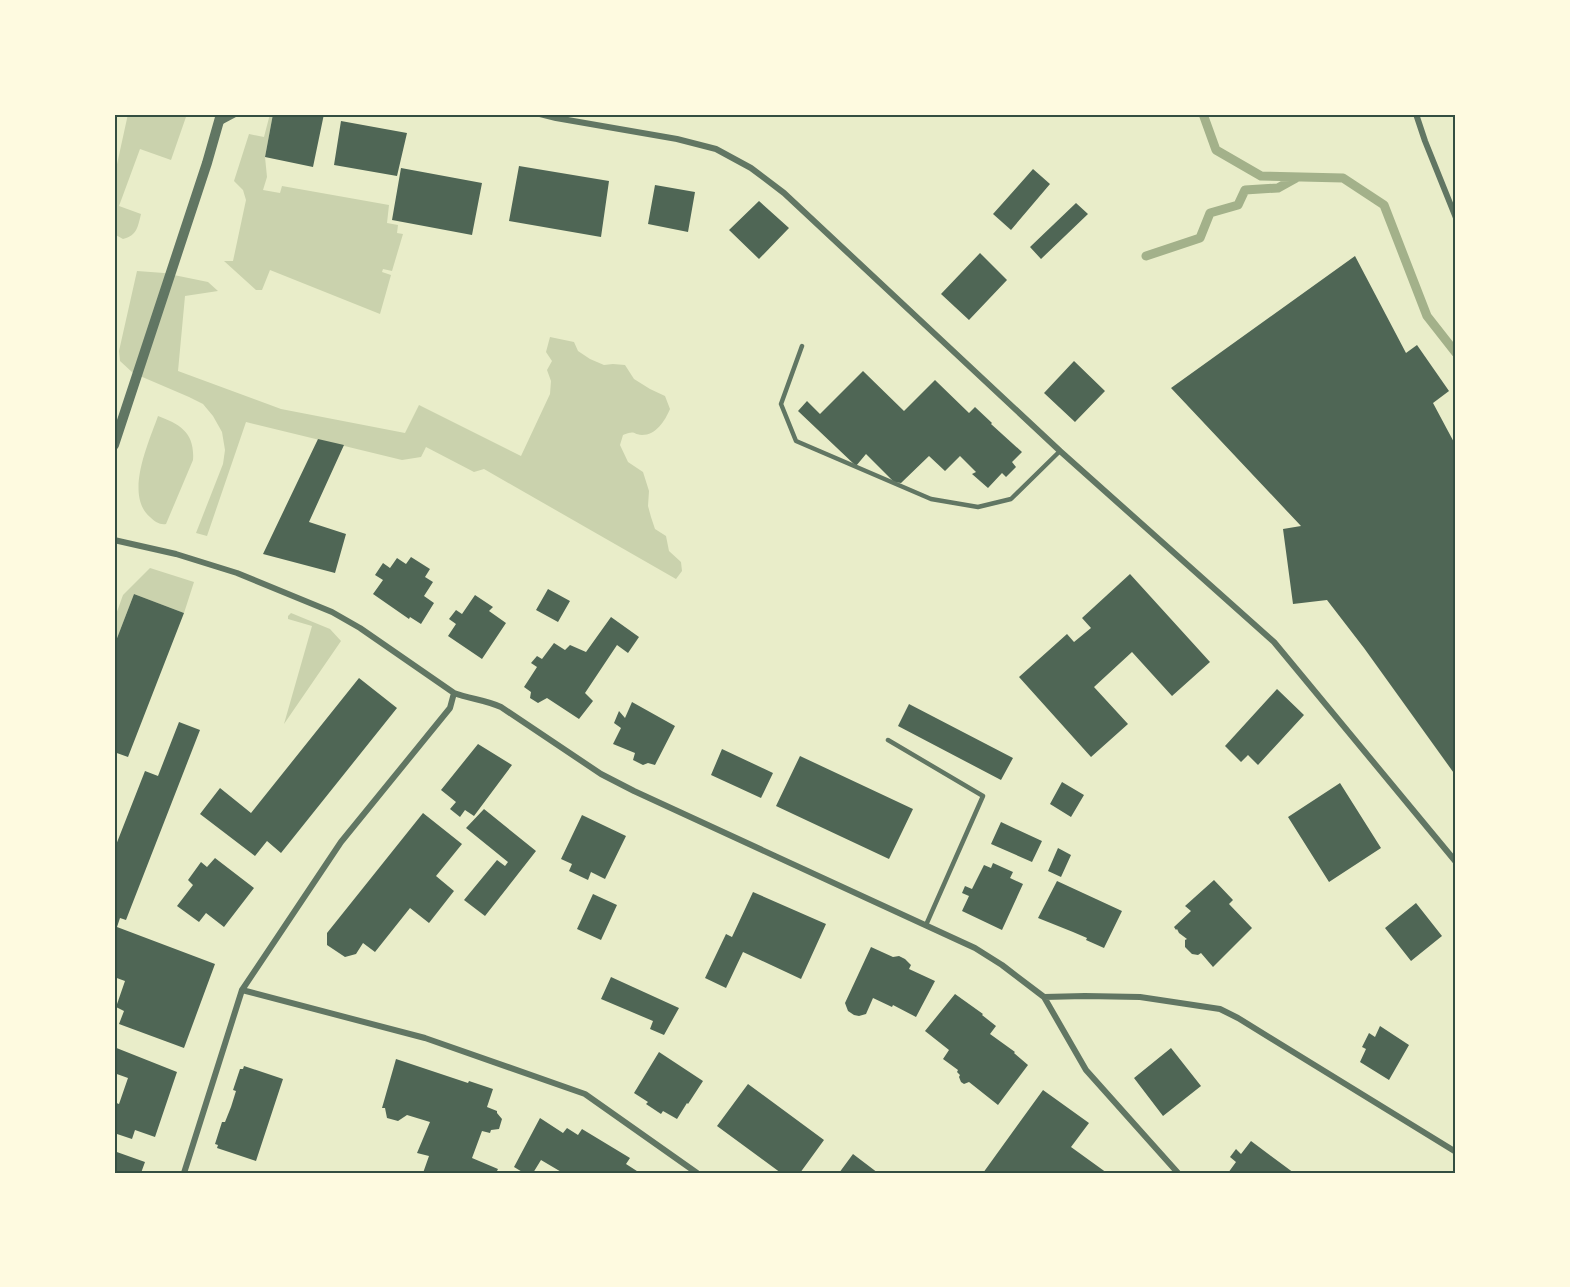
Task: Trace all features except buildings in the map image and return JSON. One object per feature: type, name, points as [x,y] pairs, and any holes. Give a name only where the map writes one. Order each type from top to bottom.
[{"type":"street","points":[[114,445],[221,118],[235,114]]},
{"type":"street","points":[[540,114],[676,139],[716,149],[751,168],[784,193],[1060,451],[1274,642],[1456,862]]},
{"type":"street","points":[[1416,114],[1456,218]]},
{"type":"street","points":[[114,540],[176,554],[237,573],[332,612],[360,628],[454,693],[501,707],[601,774],[975,948],[1044,997],[1086,1070],[1178,1173]]},
{"type":"street","points":[[184,1173],[242,990],[341,842],[450,708],[454,693]]},
{"type":"street","points":[[242,990],[425,1038],[585,1094],[697,1173]]},
{"type":"street","points":[[1044,997],[1140,997],[1220,1009],[1456,1152]]},
{"type":"lane","points":[[802,346],[781,404],[796,441],[931,499],[978,507],[1011,499],[1060,451]]},
{"type":"lane","points":[[888,740],[983,796],[926,925]]},
{"type":"green space","points":[[128,114],[187,114],[171,160],[140,149],[119,206],[141,214],[134,233],[123,239],[114,234],[114,178]]},
{"type":"green space","points":[[270,114],[273,114],[265,157],[267,177],[263,190],[280,193],[282,186],[389,205],[387,223],[398,225],[397,233],[403,234],[392,271],[383,269],[382,272],[391,275],[380,314],[270,270],[262,290],[256,290],[224,261],[233,261],[246,200],[243,190],[234,181],[249,134],[264,137]]},
{"type":"green space","points":[[137,271],[164,273],[208,282],[218,291],[185,296],[178,371],[281,409],[405,433],[419,405],[521,456],[550,394],[551,381],[547,370],[552,361],[546,352],[550,337],[574,342],[578,351],[604,365],[625,365],[634,379],[665,396],[670,409],[663,422],[652,433],[623,435],[620,445],[628,462],[643,472],[649,491],[648,506],[655,529],[666,536],[669,551],[681,562],[682,571],[676,579],[484,469],[474,472],[426,447],[421,457],[402,460],[246,422],[207,536],[196,533],[223,464],[225,450],[222,432],[203,404],[133,373],[120,361],[119,351]]},
{"type":"green space","points":[[158,416],[173,422],[189,436],[193,451],[193,460],[166,524],[158,523],[150,517],[139,496],[141,468]]},
{"type":"green space","points":[[150,568],[194,582],[184,613],[134,594],[114,646],[114,620],[123,595]]},
{"type":"green space","points":[[291,613],[330,629],[341,641],[284,724],[312,626],[288,619]]},
{"type":"waterway","points":[[1203,114],[1216,150],[1261,176],[1343,178],[1384,205],[1427,316],[1456,353]]},
{"type":"waterway","points":[[1146,256],[1200,238],[1210,213],[1238,205],[1245,190],[1278,188],[1296,178]]}]
